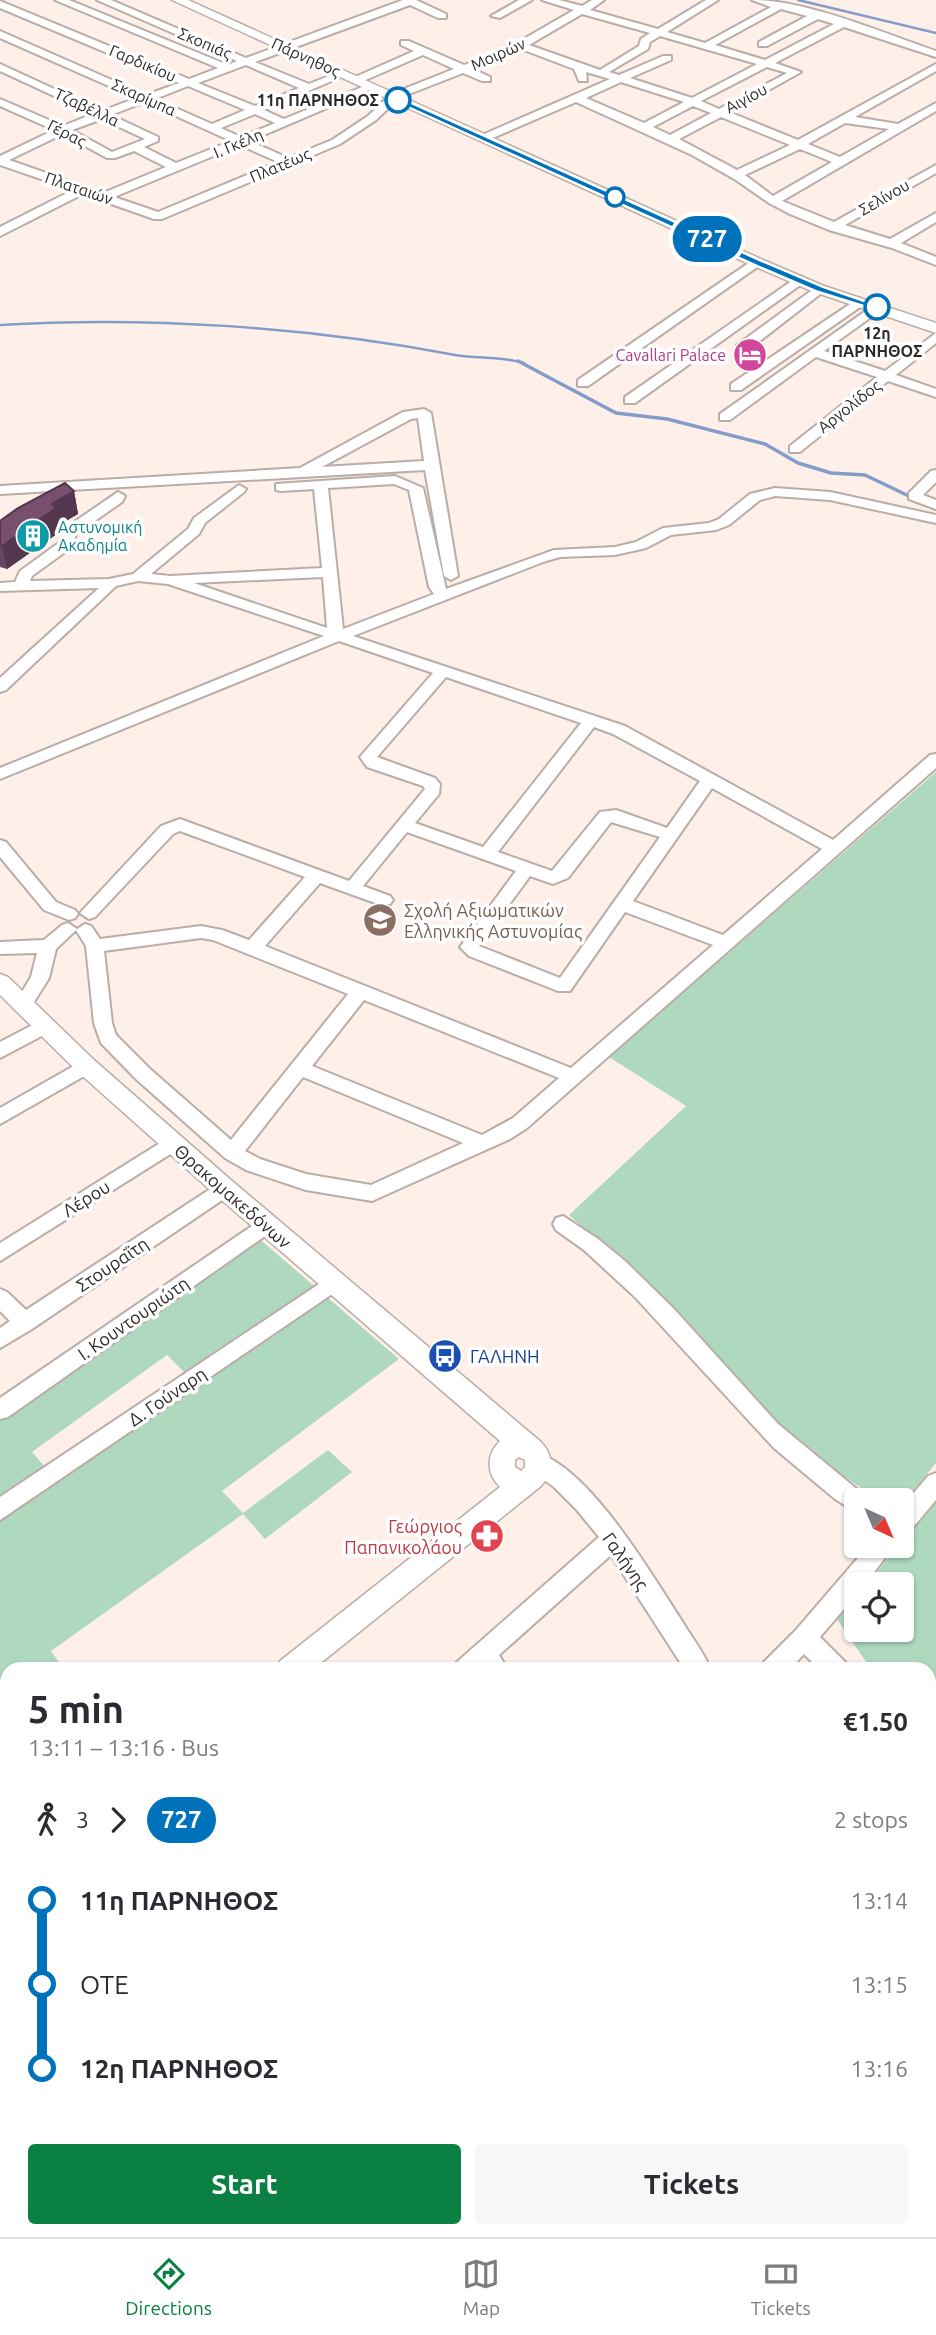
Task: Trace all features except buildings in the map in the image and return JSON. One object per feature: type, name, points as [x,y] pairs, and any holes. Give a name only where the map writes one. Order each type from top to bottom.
[{"type":"main road","name":"Πάρνηθος","points":[[178,0],[799,281],[936,328]]},
{"type":"main road","name":"Θρακομακεδόνων","points":[[0,982],[86,1066],[265,1225],[473,1403],[533,1463]]},
{"type":"main road","name":"Θρακομακεδόνων","points":[[473,1403],[489,1427],[503,1465]]},
{"type":"main road","points":[[300,1662],[486,1514],[533,1463],[510,1449],[486,1514]]},
{"type":"street","points":[[60,0],[227,68]]},
{"type":"street","points":[[69,13],[102,0]]},
{"type":"street","name":"Σκοπιάς","points":[[102,0],[308,88]]},
{"type":"street","points":[[496,16],[527,0]]},
{"type":"street","points":[[547,0],[768,62]]},
{"type":"street","name":"Μοιρών","points":[[392,97],[520,45],[599,0]]},
{"type":"street","points":[[605,70],[644,47],[645,41],[713,0]]},
{"type":"street","points":[[757,0],[817,15],[936,54]]},
{"type":"street","points":[[0,160],[104,114],[410,1],[442,16]]},
{"type":"street","name":"Γαρδικίου","points":[[0,4],[285,123]]},
{"type":"street","points":[[706,46],[780,6]]},
{"type":"street","points":[[763,44],[817,15]]},
{"type":"street","points":[[32,27],[57,18]]},
{"type":"street","name":"Αιγίου","points":[[646,126],[842,24]]},
{"type":"street","points":[[2,37],[19,32]]},
{"type":"street","name":"Σκαρίμπα","points":[[2,37],[148,97],[288,162]]},
{"type":"street","points":[[405,43],[486,79]]},
{"type":"street","points":[[520,45],[579,67],[666,91],[840,161]]},
{"type":"street","points":[[357,80],[423,51]]},
{"type":"street","points":[[484,138],[588,90],[667,58]]},
{"type":"street","name":"Αιγίου","points":[[671,139],[796,72],[768,62]]},
{"type":"street","name":"Τζαβέλλα","points":[[0,66],[154,139],[135,147]]},
{"type":"street","points":[[579,67],[588,90]]},
{"type":"street","points":[[736,174],[766,163],[936,67]]},
{"type":"street","points":[[212,128],[343,74]]},
{"type":"street","name":"Ι. Γκέλη","points":[[104,197],[371,87]]},
{"type":"street","name":"Πλατέως","points":[[158,216],[348,135],[385,107],[392,97]]},
{"type":"street","points":[[575,97],[671,139],[736,174],[773,201],[832,227],[936,261]]},
{"type":"street","name":"Γέρας","points":[[0,102],[63,130],[111,156],[135,147]]},
{"type":"street","points":[[773,201],[936,106]]},
{"type":"street","points":[[842,119],[898,127]]},
{"type":"street","points":[[135,147],[176,168]]},
{"type":"street","name":"Πλαταιών","points":[[0,160],[158,216]]},
{"type":"street","name":"Σελίνου","points":[[832,227],[936,168]]},
{"type":"street","points":[[0,232],[82,190]]},
{"type":"street","points":[[890,244],[936,217]]},
{"type":"street","points":[[583,383],[756,262]]},
{"type":"street","points":[[630,400],[799,281]]},
{"type":"street","points":[[742,348],[820,289]]},
{"type":"street","points":[[736,387],[859,302]]},
{"type":"street","points":[[725,417],[877,307]]},
{"type":"street","name":"Αργολίδος","points":[[795,449],[936,337]]},
{"type":"street","points":[[817,353],[936,393]]},
{"type":"street","points":[[922,388],[936,376]]},
{"type":"street","points":[[302,472],[408,415],[424,414],[451,576]]},
{"type":"street","points":[[0,490],[431,465]]},
{"type":"street","points":[[936,474],[914,496],[936,505]]},
{"type":"street","points":[[0,501],[395,480],[416,488],[436,587],[442,595]]},
{"type":"street","points":[[321,485],[336,637]]},
{"type":"street","points":[[138,577],[194,531],[199,522],[239,489]]},
{"type":"street","points":[[0,774],[442,595],[559,553],[615,551],[641,545],[668,531],[718,525],[755,498],[775,492],[830,496],[936,519]]},
{"type":"street","points":[[22,585],[25,573],[67,544],[69,532],[118,496]]},
{"type":"street","points":[[0,587],[109,583],[138,577],[170,580],[330,572]]},
{"type":"street","points":[[219,597],[238,577]]},
{"type":"street","points":[[170,580],[629,735],[832,847]]},
{"type":"street","points":[[0,687],[109,587],[109,583]]},
{"type":"street","points":[[352,888],[433,790],[432,784],[373,763],[368,758],[443,671]]},
{"type":"street","points":[[486,855],[591,720]]},
{"type":"street","points":[[0,846],[50,906],[78,922],[95,946],[107,1038],[143,1074],[232,1153],[253,1166],[290,1179],[372,1193],[512,1129],[936,759]]},
{"type":"street","points":[[526,870],[469,947],[475,953],[564,986],[709,780]]},
{"type":"street","points":[[404,825],[547,878],[558,877],[606,816],[616,816],[670,835]]},
{"type":"street","points":[[0,948],[48,946],[78,922],[167,830],[180,825],[384,900]]},
{"type":"street","points":[[252,948],[317,875]]},
{"type":"street","points":[[622,904],[724,942]]},
{"type":"street","points":[[95,946],[201,932],[216,934],[572,1076]]},
{"type":"street","points":[[23,1005],[40,978],[48,946]]},
{"type":"street","points":[[232,1153],[360,992]]},
{"type":"street","points":[[0,1051],[44,1026]]},
{"type":"street","points":[[0,1117],[86,1066]]},
{"type":"street","points":[[301,1069],[482,1143]]},
{"type":"street","name":"Λέρου","points":[[0,1253],[173,1143]]},
{"type":"street","name":"Στουραΐτη","points":[[0,1339],[224,1188]]},
{"type":"street","points":[[563,1224],[603,1254],[647,1294],[780,1440],[844,1492]]},
{"type":"street","name":"Ι. Κουντουριώτη","points":[[0,1410],[265,1225]]},
{"type":"street","name":"Δ. Γούναρη","points":[[0,1510],[334,1282]]},
{"type":"street","points":[[0,1298],[25,1323]]},
{"type":"street","name":"Γαλήνης","points":[[533,1463],[567,1484],[612,1540],[694,1662]]},
{"type":"street","points":[[914,1509],[936,1483]]},
{"type":"street","points":[[490,1662],[612,1540]]},
{"type":"street","points":[[780,1662],[804,1639],[873,1558]]},
{"type":"street","points":[[804,1639],[828,1662]]},
{"type":"green space","points":[[936,772],[936,1463],[914,1490],[861,1488],[805,1451],[759,1409],[656,1292],[569,1215],[686,1106],[609,1057]]},
{"type":"green space","points":[[256,1236],[399,1359],[222,1491],[243,1513],[328,1450],[352,1472],[265,1539],[243,1514],[51,1651],[59,1662],[0,1662],[0,1414]],"holes":[[[167,1355],[190,1378],[54,1477],[32,1452]]]},
{"type":"green space","points":[[936,1501],[936,1662],[866,1662],[852,1642],[914,1642],[914,1572],[877,1572],[889,1558],[914,1558],[914,1527]]},
{"type":"green space","points":[[844,1609],[844,1630],[836,1618]]},
{"type":"waterway","points":[[798,0],[936,33]]},
{"type":"waterway","points":[[0,325],[113,322],[229,326],[344,337],[455,355],[520,362]]},
{"type":"waterway","points":[[520,362],[524,363]]},
{"type":"waterway","points":[[520,362],[616,413],[667,419],[765,444],[798,463],[831,473],[865,475],[913,498]]},
{"type":"bus line","name":"727","points":[[398,100],[756,262],[820,289],[877,307]]},
{"type":"place","name":"11η ΠΑΡΝΗΘΟΣ","points":[[398,100]]},
{"type":"place","name":"12η ΠΑΡΝΗΘΟΣ","points":[[877,307]]},
{"type":"place","name":"Cavallari Palace","points":[[750,355]]},
{"type":"place","name":"Αστυνομική Ακαδημία","points":[[33,536]]},
{"type":"place","name":"Σχολή Αξιωματικών Ελληνικής Αστυνομίας","points":[[380,920]]},
{"type":"place","name":"ΓΑΛΗΝΗ","points":[[445,1356]]},
{"type":"place","name":"Γεώργιος Παπανικολάου","points":[[487,1536]]}]
